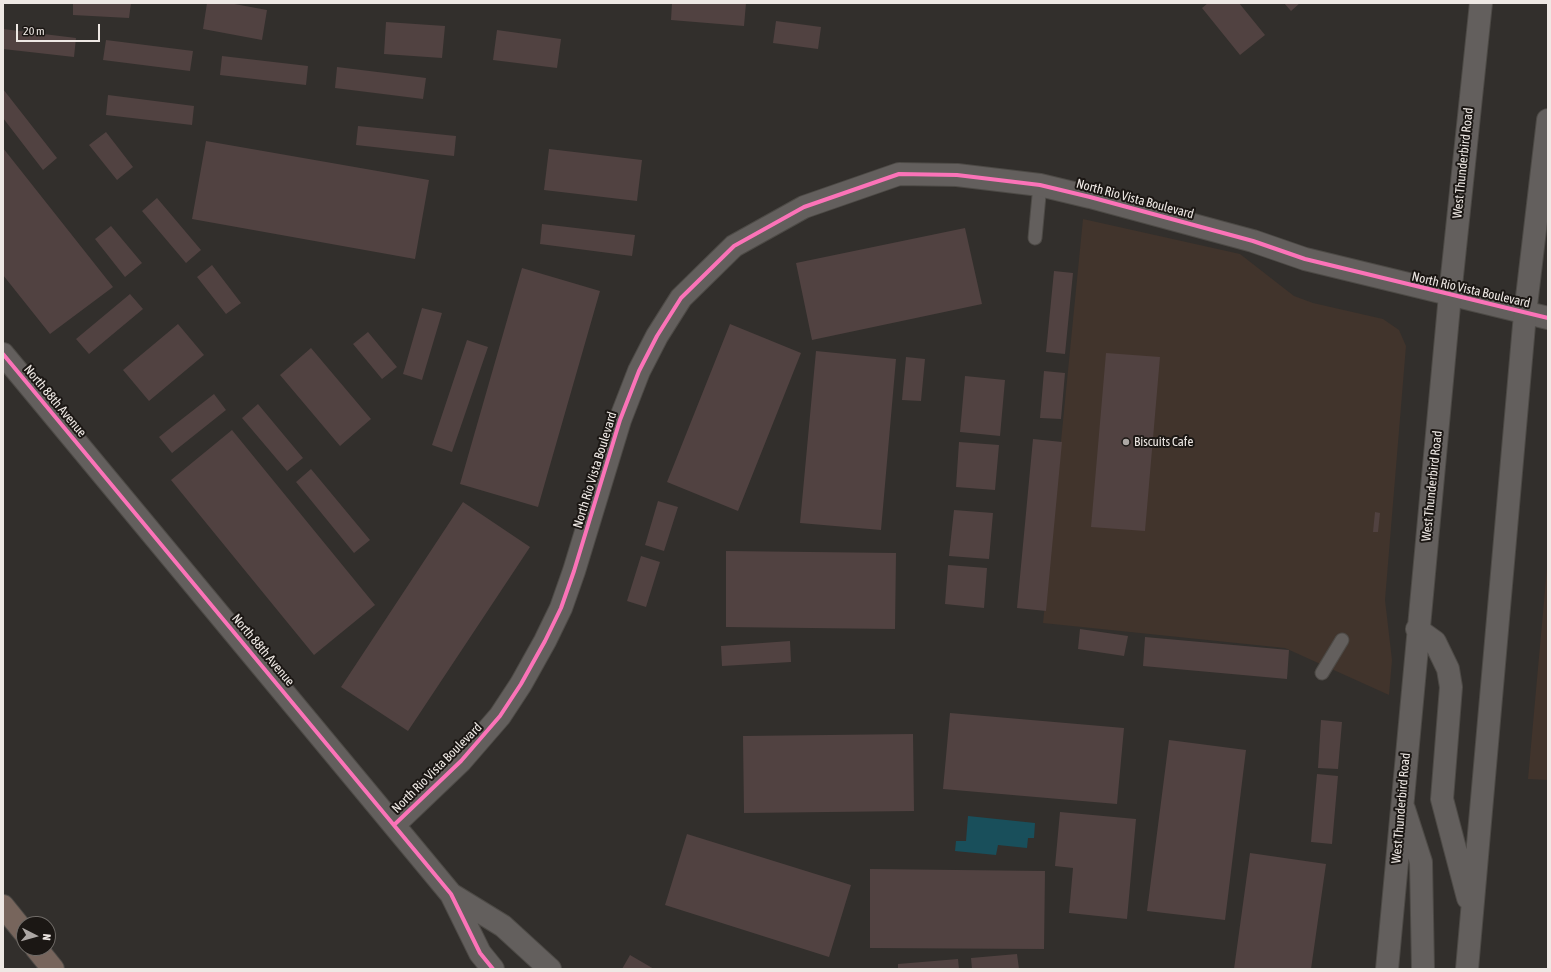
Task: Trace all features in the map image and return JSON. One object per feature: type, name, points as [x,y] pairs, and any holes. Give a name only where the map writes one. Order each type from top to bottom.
[{"type":"highway","points":[[3,906],[16,922]]},
{"type":"street","name":"West Thunderbird Road","points":[[1387,969],[1417,630],[1481,3]]},
{"type":"street","points":[[1467,969],[1525,314],[1548,120]]},
{"type":"street","name":"North Rio Vista Boulevard","points":[[394,825],[461,762],[500,716],[545,641],[561,608],[574,572],[620,420],[636,378],[657,336],[681,298],[734,246],[804,208],[899,174],[957,175],[1040,186],[1090,197],[1253,241],[1305,259],[1525,314],[1548,318]]},
{"type":"street","name":"North 88th Avenue","points":[[3,354],[451,894],[480,953],[493,969]]},
{"type":"street","points":[[1417,630],[1435,642],[1448,669],[1451,687],[1442,799],[1472,913]]},
{"type":"street","points":[[1402,800],[1422,862],[1423,969]]},
{"type":"street","name":"North 88th Avenue","points":[[451,894],[503,926],[550,969]]},
{"type":"lane","points":[[1035,238],[1040,186]]},
{"type":"lane","points":[[1322,673],[1342,640]]},
{"type":"shaded area","points":[[1083,219],[1240,254],[1294,296],[1313,303],[1383,319],[1399,330],[1406,346],[1385,600],[1392,660],[1389,695],[1285,648],[1043,623]]},
{"type":"shaded area","points":[[1548,557],[1548,780],[1528,779]]},
{"type":"water","points":[[968,816],[1035,823],[1034,838],[1028,838],[1027,848],[998,845],[996,855],[955,851],[956,841],[966,841]]},
{"type":"building","points":[[73,3],[131,3],[129,18],[73,15]]},
{"type":"building","points":[[207,3],[229,3],[267,10],[262,40],[203,29]]},
{"type":"building","points":[[672,3],[746,3],[744,26],[671,20]]},
{"type":"building","points":[[1208,3],[1239,3],[1265,35],[1240,55],[1202,8]]},
{"type":"building","points":[[1284,3],[1300,3],[1291,11]]},
{"type":"building","points":[[776,21],[821,27],[818,49],[773,43]]},
{"type":"building","points":[[386,22],[445,26],[442,58],[384,54]]},
{"type":"building","points":[[3,29],[76,38],[74,57],[3,49]]},
{"type":"building","points":[[497,30],[561,39],[557,68],[493,60]]},
{"type":"building","points":[[106,40],[193,51],[190,71],[103,60]]},
{"type":"building","points":[[222,56],[308,66],[306,85],[220,75]]},
{"type":"building","points":[[337,67],[426,78],[423,99],[335,88]]},
{"type":"building","points":[[3,89],[57,158],[43,170],[3,118]]},
{"type":"building","points":[[108,95],[194,106],[192,125],[106,115]]},
{"type":"building","points":[[358,126],[456,136],[454,156],[356,145]]},
{"type":"building","points":[[106,132],[133,167],[117,180],[89,145]]},
{"type":"building","points":[[206,141],[429,180],[415,259],[192,219]]},
{"type":"building","points":[[3,148],[113,287],[50,334],[3,275]]},
{"type":"building","points":[[549,149],[642,160],[637,201],[544,190]]},
{"type":"building","points":[[157,198],[201,250],[186,263],[142,211]]},
{"type":"building","points":[[542,224],[635,235],[632,256],[540,244]]},
{"type":"building","points":[[111,226],[142,263],[125,277],[95,239]]},
{"type":"building","points":[[965,228],[982,304],[812,340],[796,263]]},
{"type":"building","points":[[212,265],[241,303],[226,314],[197,277]]},
{"type":"building","points":[[522,268],[600,291],[538,507],[460,484]]},
{"type":"building","points":[[1054,271],[1073,273],[1065,354],[1046,352]]},
{"type":"building","points":[[130,294],[143,309],[89,354],[76,339]]},
{"type":"building","points":[[422,308],[442,313],[422,380],[403,374]]},
{"type":"building","points":[[178,324],[204,355],[149,401],[123,370]]},
{"type":"building","points":[[730,324],[801,353],[738,511],[667,482]]},
{"type":"building","points":[[368,332],[397,367],[382,379],[353,344]]},
{"type":"building","points":[[467,340],[488,347],[452,452],[432,445]]},
{"type":"building","points":[[311,348],[371,419],[340,446],[280,375]]},
{"type":"building","points":[[816,351],[896,359],[881,530],[800,523]]},
{"type":"building","name":"Biscuits Cafe","points":[[1106,353],[1160,357],[1145,531],[1091,527]]},
{"type":"building","points":[[906,357],[925,359],[921,401],[902,400]]},
{"type":"building","points":[[1044,371],[1065,373],[1061,419],[1040,418]]},
{"type":"building","points":[[965,376],[1005,380],[1000,436],[960,432]]},
{"type":"building","points":[[214,394],[226,410],[172,453],[159,437]]},
{"type":"building","points":[[258,404],[303,458],[287,471],[242,418]]},
{"type":"building","points":[[232,430],[375,605],[314,655],[171,480]]},
{"type":"building","points":[[1033,439],[1062,442],[1046,611],[1017,608]]},
{"type":"building","points":[[959,442],[999,445],[995,490],[956,487]]},
{"type":"building","points":[[311,469],[370,540],[354,553],[296,482]]},
{"type":"building","points":[[658,501],[678,507],[664,551],[645,545]]},
{"type":"building","points":[[463,502],[530,547],[408,731],[341,687]]},
{"type":"building","points":[[954,510],[993,513],[989,559],[949,556]]},
{"type":"building","points":[[1375,512],[1380,513],[1378,532],[1373,532]]},
{"type":"building","points":[[726,551],[896,553],[895,629],[726,627]]},
{"type":"building","points":[[641,556],[660,562],[646,607],[627,601]]},
{"type":"building","points":[[948,565],[987,568],[984,608],[945,604]]},
{"type":"building","points":[[1080,629],[1128,636],[1124,656],[1078,649]]},
{"type":"building","points":[[1145,637],[1289,650],[1287,679],[1143,666]]},
{"type":"building","points":[[790,641],[791,662],[722,666],[721,646]]},
{"type":"building","points":[[950,713],[1124,728],[1117,804],[943,789]]},
{"type":"building","points":[[1321,720],[1342,722],[1338,769],[1318,768]]},
{"type":"building","points":[[913,734],[914,811],[744,813],[743,736]]},
{"type":"building","points":[[1169,740],[1246,750],[1225,920],[1147,911]]},
{"type":"building","points":[[1317,774],[1338,776],[1332,844],[1311,842]]},
{"type":"building","points":[[1060,812],[1136,819],[1127,919],[1069,913],[1073,868],[1055,866]]},
{"type":"building","points":[[687,834],[851,885],[829,957],[665,905]]},
{"type":"building","points":[[1250,853],[1326,864],[1311,969],[1234,969]]},
{"type":"building","points":[[870,869],[1045,871],[1044,949],[870,948]]},
{"type":"building","points":[[1017,954],[1019,969],[972,969],[971,958]]},
{"type":"building","points":[[630,955],[654,969],[622,969]]},
{"type":"building","points":[[958,959],[959,969],[898,969],[898,964]]},
{"type":"cycle path","points":[[394,825],[461,761],[500,716],[521,684],[545,641],[561,608],[574,571],[620,420],[639,371],[657,336],[681,298],[734,246],[804,207],[899,174],[957,175],[1040,185],[1253,241],[1305,259],[1548,318]]},
{"type":"cycle path","points":[[3,354],[451,894],[480,953],[493,969]]},
{"type":"place","name":"Biscuits Cafe","points":[[1126,442]]}]
